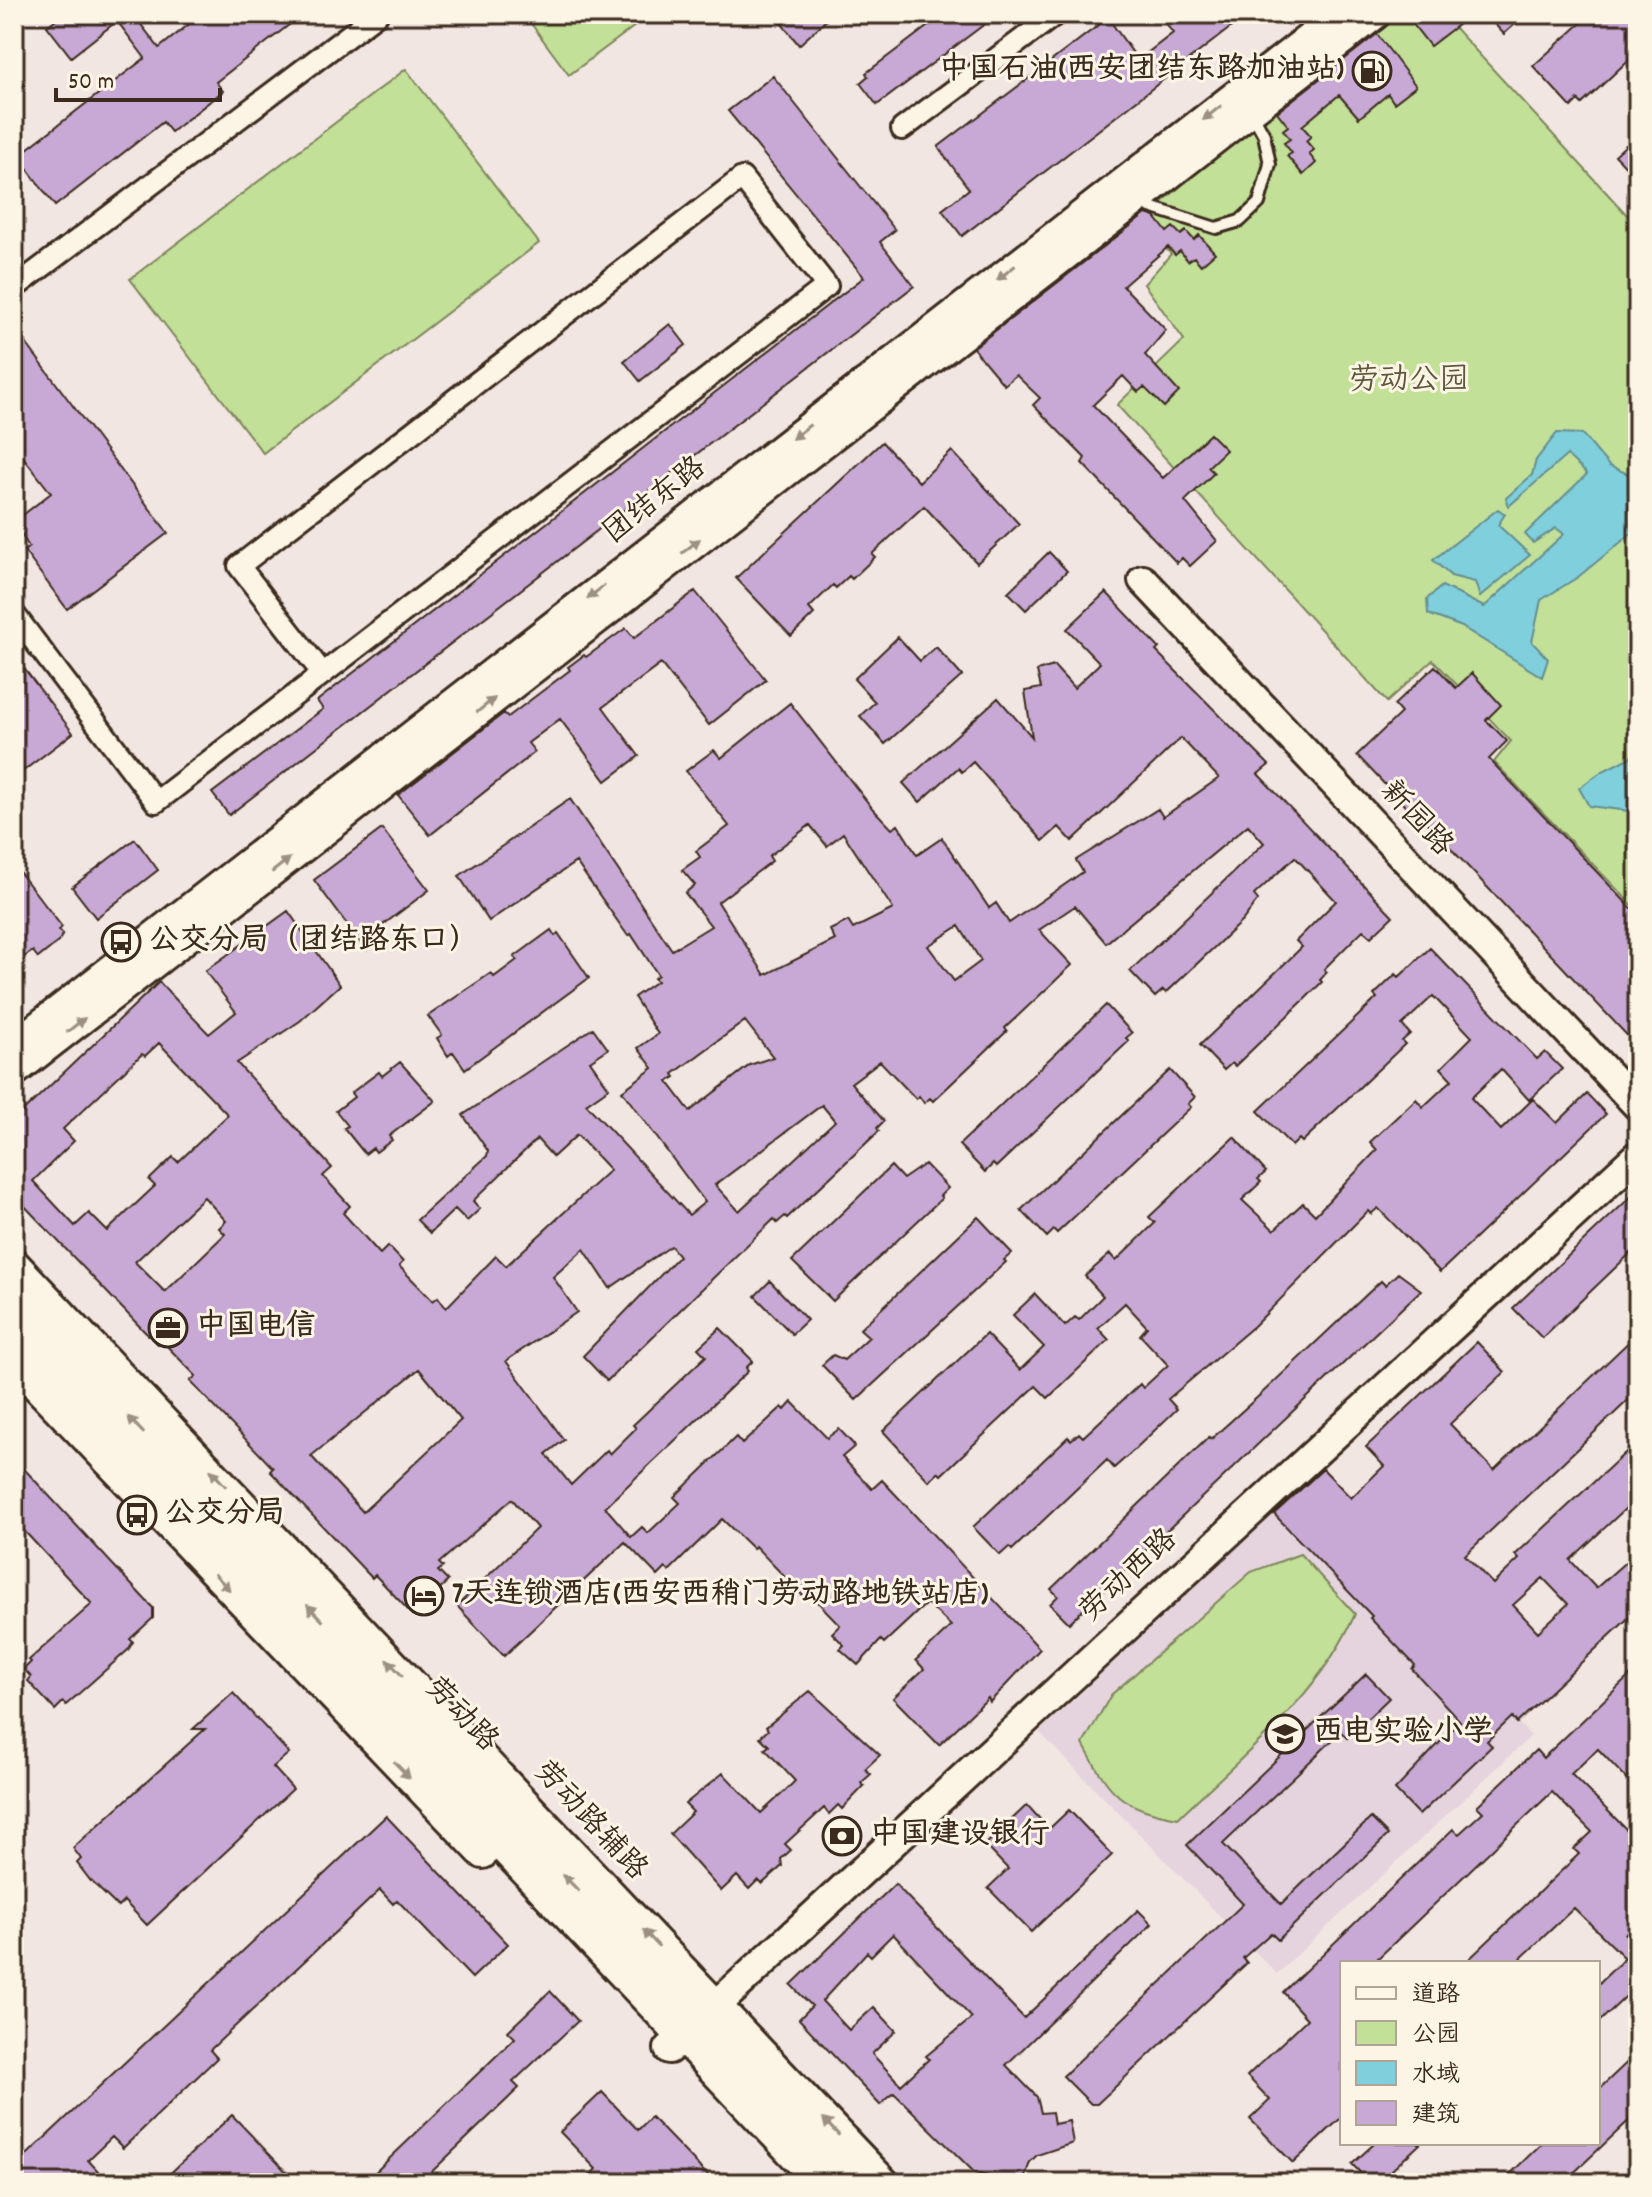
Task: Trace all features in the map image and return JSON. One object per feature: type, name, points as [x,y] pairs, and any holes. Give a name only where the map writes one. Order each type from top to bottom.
[{"type":"street","points":[[14,288],[377,14]]},
{"type":"street","points":[[902,129],[1056,14]]},
{"type":"street","name":"团结东路","points":[[14,1045],[1340,14]]},
{"type":"street","points":[[14,1072],[1376,14]]},
{"type":"street","points":[[14,614],[156,802],[323,674],[827,286],[742,178],[239,566],[323,674]]},
{"type":"street","name":"新园路","points":[[1143,580],[1638,1106]]},
{"type":"street","name":"劳动西路","points":[[692,2028],[1638,1155]]},
{"type":"street","points":[[14,1263],[22,1309]]},
{"type":"street","name":"劳动路","points":[[22,1309],[692,2028],[820,2183]]},
{"type":"street","points":[[14,1363],[692,2028],[885,2183]]},
{"type":"street","points":[[692,2028],[796,2183]]},
{"type":"street","name":"劳动路","points":[[692,2028],[856,2183]]},
{"type":"lane","points":[[1138,199],[1150,207],[1216,228],[1240,221],[1259,203],[1270,164],[1264,135],[1251,111]]},
{"type":"shaded area","name":"西电实验小学","points":[[1297,1492],[1531,1736],[1277,1974],[1039,1732]]},
{"type":"green space","points":[[524,14],[651,14],[569,75]]},
{"type":"green space","name":"劳动公园","points":[[1383,14],[1442,14],[1638,227],[1638,911],[1494,762],[1511,741],[1433,660],[1387,702],[1117,405],[1184,340],[1144,284],[1171,254],[1141,220]]},
{"type":"green space","points":[[406,69],[539,243],[263,453],[130,279]]},
{"type":"green space","points":[[1300,1554],[1355,1614],[1321,1672],[1277,1724],[1178,1818],[1142,1809],[1119,1796],[1101,1776],[1083,1744],[1111,1695],[1251,1572]]},
{"type":"water","points":[[1557,433],[1582,434],[1609,466],[1638,478],[1638,535],[1632,533],[1578,577],[1541,600],[1532,642],[1548,659],[1542,677],[1462,627],[1428,614],[1427,599],[1442,586],[1484,607],[1564,534],[1556,528],[1533,543],[1525,534],[1587,474],[1567,455],[1509,506],[1506,498],[1532,475],[1536,460]]},
{"type":"water","points":[[1498,509],[1505,514],[1498,525],[1530,555],[1480,597],[1475,582],[1451,576],[1433,560]]},
{"type":"water","points":[[1638,753],[1638,812],[1589,806],[1579,788],[1601,772]]},
{"type":"building","points":[[63,14],[133,14],[159,48],[202,14],[303,14],[216,82],[223,91],[171,132],[163,122],[55,206],[18,156],[145,58],[117,21],[71,57],[47,26]]},
{"type":"building","points":[[774,14],[833,14],[799,45]]},
{"type":"building","points":[[944,14],[998,14],[877,105],[860,83],[868,76],[866,73]]},
{"type":"building","points":[[1158,14],[1248,14],[962,236],[942,210],[969,189],[938,147],[1108,18],[1138,60],[1173,33]]},
{"type":"building","points":[[1405,14],[1472,14],[1430,46]]},
{"type":"building","points":[[1485,14],[1526,14],[1504,34]]},
{"type":"building","points":[[1591,14],[1638,14],[1638,51],[1582,104],[1578,100],[1571,107],[1533,66]]},
{"type":"building","points":[[1377,34],[1416,86],[1394,103],[1388,94],[1359,118],[1339,95],[1302,126],[1311,136],[1306,141],[1314,150],[1309,154],[1316,163],[1303,175],[1287,156],[1292,153],[1284,143],[1290,139],[1283,130],[1288,126],[1277,112]]},
{"type":"building","points":[[773,76],[895,230],[880,242],[914,286],[229,815],[212,793],[323,709],[317,701],[864,277],[728,111]]},
{"type":"building","points":[[1638,134],[1638,179],[1615,155]]},
{"type":"building","points":[[1146,214],[1155,217],[1167,232],[1173,227],[1181,235],[1186,231],[1194,240],[1199,235],[1215,253],[1201,265],[1194,257],[1188,261],[1180,251],[1175,255],[1168,247],[1123,286],[1166,330],[1145,355],[1179,392],[1164,407],[1144,387],[1138,392],[1123,376],[1093,405],[1163,478],[1210,434],[1226,450],[1208,467],[1214,473],[1185,501],[1217,541],[1190,566],[1182,558],[1177,563],[1082,463],[1085,458],[1033,405],[1040,398],[1016,375],[1004,385],[973,348]]},
{"type":"building","points":[[670,324],[686,345],[640,381],[624,361]]},
{"type":"building","points":[[14,327],[168,533],[67,609],[24,551],[29,547],[14,522],[51,493],[23,457],[14,464]]},
{"type":"building","points":[[882,442],[919,482],[952,451],[1019,524],[977,563],[924,506],[872,554],[875,557],[852,579],[849,576],[836,588],[833,585],[809,608],[814,614],[791,636],[736,578]]},
{"type":"building","points":[[1049,552],[1067,571],[1026,610],[1008,592]]},
{"type":"building","points":[[695,591],[766,680],[709,725],[661,664],[603,707],[639,756],[606,781],[560,719],[528,743],[535,752],[430,835],[398,795],[504,713],[508,717],[570,670],[568,667],[584,655],[586,657],[626,628],[634,638]]},
{"type":"building","points":[[1106,592],[1159,648],[1156,651],[1269,765],[1258,774],[1393,916],[1371,937],[1363,930],[1324,969],[1327,972],[1320,980],[1322,982],[1235,1066],[1232,1063],[1224,1070],[1200,1045],[1302,947],[1296,941],[1336,901],[1295,857],[1254,895],[1258,900],[1242,921],[1166,993],[1163,990],[1155,997],[1130,971],[1264,843],[1248,825],[1106,943],[1075,906],[1039,930],[1072,965],[1005,1028],[1007,1031],[933,1101],[930,1098],[924,1103],[919,1096],[916,1099],[880,1061],[851,1083],[884,1121],[877,1128],[879,1131],[787,1218],[785,1216],[777,1223],[774,1219],[607,1381],[583,1356],[679,1256],[671,1246],[610,1288],[584,1249],[553,1277],[577,1312],[506,1361],[564,1440],[546,1454],[571,1485],[607,1450],[610,1454],[636,1428],[633,1425],[706,1356],[698,1348],[720,1328],[753,1361],[746,1368],[748,1371],[605,1507],[631,1537],[642,1527],[648,1533],[680,1503],[674,1497],[736,1437],[742,1444],[782,1407],[785,1410],[792,1402],[827,1438],[839,1429],[855,1446],[842,1457],[872,1489],[882,1480],[1040,1649],[990,1702],[988,1698],[939,1745],[893,1698],[924,1669],[916,1660],[951,1626],[927,1603],[884,1643],[881,1640],[858,1665],[840,1649],[844,1645],[832,1633],[840,1625],[808,1592],[803,1596],[755,1546],[753,1549],[722,1519],[669,1571],[666,1568],[658,1576],[625,1542],[504,1656],[457,1606],[537,1528],[512,1499],[439,1563],[443,1567],[438,1571],[448,1581],[412,1614],[375,1575],[372,1578],[270,1471],[273,1468],[190,1381],[196,1376],[162,1341],[158,1344],[144,1331],[16,1197],[14,1199],[14,1120],[159,982],[209,1034],[236,1012],[205,971],[288,911],[340,985],[300,1021],[237,1063],[332,1168],[323,1176],[350,1206],[343,1213],[380,1254],[388,1246],[403,1262],[399,1266],[433,1301],[438,1297],[446,1308],[496,1256],[506,1266],[610,1170],[577,1135],[553,1157],[537,1139],[473,1201],[480,1209],[467,1221],[455,1209],[430,1233],[417,1220],[487,1156],[488,1151],[463,1115],[593,1028],[608,1049],[590,1061],[609,1088],[586,1104],[689,1215],[705,1202],[622,1091],[653,1068],[638,1048],[658,1034],[634,997],[657,981],[654,978],[658,975],[631,934],[628,936],[576,862],[489,921],[459,876],[570,799],[672,950],[711,926],[685,893],[695,885],[682,870],[700,857],[696,851],[729,826],[686,771],[714,750],[721,758],[790,703],[873,809],[892,829],[898,825],[917,855],[942,838],[989,908],[996,903],[1009,923],[1083,872],[1076,860],[1158,809],[1163,817],[1219,778],[1181,738],[1072,841],[1059,827],[1043,841],[973,762],[962,772],[958,768],[920,802],[903,783],[998,698],[1032,737],[1025,691],[1041,688],[1037,671],[1054,666],[1074,688],[1100,663],[1067,629]],"holes":[[[810,825],[827,846],[843,833],[893,909],[853,929],[848,921],[830,930],[835,940],[765,975],[718,902],[772,861],[769,856]],[[959,926],[981,961],[954,981],[928,946]],[[745,1021],[773,1057],[750,1065],[690,1111],[668,1082],[675,1077],[673,1074]],[[159,1043],[228,1115],[178,1162],[173,1157],[149,1180],[155,1186],[107,1231],[89,1213],[75,1226],[33,1181],[74,1141],[63,1129],[142,1054],[145,1056]],[[822,1105],[835,1121],[739,1211],[715,1185]],[[204,1197],[226,1221],[219,1228],[225,1234],[165,1292],[135,1262]],[[419,1369],[461,1420],[363,1512],[311,1456]]]},
{"type":"building","points":[[898,637],[920,661],[936,647],[962,676],[885,744],[860,716],[875,702],[854,679]]},
{"type":"building","points":[[14,655],[73,733],[14,778]]},
{"type":"building","points":[[1435,666],[1456,688],[1472,673],[1501,705],[1486,720],[1507,741],[1489,759],[1638,915],[1638,1047],[1424,820],[1421,823],[1357,755],[1401,713],[1394,705]]},
{"type":"building","points":[[382,829],[429,890],[379,928],[385,936],[366,950],[314,880]]},
{"type":"building","points":[[135,839],[158,870],[96,918],[72,887]]},
{"type":"building","points":[[14,865],[62,927],[59,930],[63,934],[58,942],[38,958],[33,951],[21,959],[14,951]]},
{"type":"building","points":[[551,930],[555,936],[558,933],[589,978],[465,1069],[453,1052],[448,1056],[437,1038],[442,1035],[428,1016],[491,973],[494,977],[517,960],[514,957]]},
{"type":"building","points":[[1430,948],[1537,1059],[1545,1052],[1562,1069],[1529,1100],[1501,1069],[1471,1098],[1501,1130],[1533,1099],[1557,1123],[1587,1094],[1606,1114],[1440,1272],[1378,1208],[1371,1214],[1368,1211],[1254,1326],[1168,1399],[1177,1409],[1133,1451],[1114,1468],[1107,1460],[1012,1550],[1009,1547],[1000,1555],[973,1527],[1068,1437],[1071,1440],[1079,1433],[1083,1437],[1140,1384],[1143,1388],[1168,1365],[1140,1335],[1147,1327],[1125,1303],[1098,1328],[1109,1340],[1048,1398],[1036,1386],[941,1475],[938,1472],[929,1481],[883,1431],[986,1334],[1020,1370],[1044,1347],[1013,1315],[1035,1294],[1065,1326],[1075,1317],[1079,1320],[1103,1296],[1085,1276],[1110,1254],[1116,1261],[1155,1223],[1149,1217],[1234,1137],[1266,1172],[1258,1179],[1261,1182],[1242,1200],[1274,1230],[1303,1203],[1315,1215],[1377,1150],[1370,1142],[1416,1099],[1423,1107],[1452,1080],[1441,1068],[1472,1037],[1433,996],[1402,1025],[1410,1034],[1402,1041],[1405,1044],[1302,1142],[1299,1139],[1292,1146],[1258,1111],[1377,998],[1374,995],[1396,974],[1399,977]]},
{"type":"building","points":[[1106,1005],[1132,1033],[1126,1038],[1129,1041],[996,1167],[993,1164],[985,1172],[959,1145]]},
{"type":"building","points":[[400,1062],[435,1101],[389,1136],[392,1140],[376,1152],[373,1148],[365,1154],[344,1128],[348,1126],[336,1111],[354,1097],[351,1093],[379,1072],[382,1076]]},
{"type":"building","points":[[1170,1070],[1195,1097],[1188,1104],[1191,1107],[1057,1233],[1054,1230],[1047,1237],[1021,1210]]},
{"type":"building","points":[[925,1164],[948,1188],[940,1196],[942,1198],[833,1301],[792,1261],[891,1166],[903,1179]]},
{"type":"building","points":[[1638,1190],[1638,1246],[1542,1338],[1513,1308]]},
{"type":"building","points":[[978,1217],[1012,1253],[1004,1260],[1006,1262],[856,1400],[822,1365],[833,1355],[844,1360],[869,1337],[860,1329]]},
{"type":"building","points":[[1398,1273],[1421,1290],[1069,1623],[1050,1604],[1058,1596],[1051,1589],[1209,1437],[1211,1439],[1261,1394],[1381,1281],[1385,1285]]},
{"type":"building","points":[[770,1281],[807,1320],[792,1334],[755,1296]]},
{"type":"building","points":[[1638,1333],[1638,1391],[1465,1555],[1493,1584],[1519,1559],[1515,1555],[1638,1441],[1638,1497],[1570,1560],[1596,1588],[1638,1551],[1638,1609],[1517,1723],[1512,1717],[1487,1741],[1492,1746],[1419,1815],[1395,1790],[1460,1721],[1412,1669],[1415,1665],[1370,1618],[1372,1616],[1274,1514],[1323,1469],[1351,1498],[1384,1466],[1366,1447],[1477,1342],[1505,1372],[1450,1424],[1494,1470]],"holes":[[[1543,1578],[1568,1604],[1538,1632],[1513,1605]]]},
{"type":"building","points":[[14,1458],[153,1608],[153,1618],[130,1639],[133,1642],[128,1650],[66,1705],[63,1702],[55,1710],[28,1681],[31,1677],[24,1669],[31,1662],[29,1660],[92,1604],[14,1520]]},
{"type":"building","points":[[1638,1668],[1638,1791],[1598,1749],[1571,1774],[1638,1841],[1638,1921],[1625,1934],[1638,1946],[1638,1985],[1600,2021],[1600,1982],[1625,1958],[1574,1908],[1518,1961],[1467,1961],[1579,1854],[1574,1849],[1592,1832],[1552,1792],[1375,1961],[1340,1961],[1340,2119],[1293,2163],[1250,2119],[1270,2100],[1247,2076],[1307,2019],[1283,1992],[1453,1829],[1459,1834],[1483,1812],[1477,1806],[1536,1750],[1543,1758]]},
{"type":"building","points":[[1366,1674],[1389,1698],[1347,1738],[1341,1732],[1223,1844],[1281,1904],[1371,1818],[1388,1835],[1278,1940],[1271,1933],[1243,1958],[1247,1963],[1097,2104],[1091,2104],[1063,2076],[1243,1904],[1187,1845]]},
{"type":"building","points":[[810,1691],[880,1755],[865,1769],[871,1774],[861,1783],[864,1786],[842,1809],[838,1805],[829,1814],[824,1808],[785,1844],[791,1850],[781,1859],[782,1866],[762,1884],[758,1880],[749,1889],[737,1876],[721,1891],[670,1834],[693,1812],[685,1804],[723,1773],[761,1813],[795,1781],[765,1749],[769,1746],[760,1737],[768,1730],[766,1727]]},
{"type":"building","points":[[233,1693],[289,1753],[273,1767],[293,1789],[147,1925],[124,1901],[118,1907],[90,1880],[77,1863],[81,1859],[73,1848],[205,1729],[193,1729]]},
{"type":"building","points":[[1027,1805],[1049,1829],[1069,1810],[1112,1855],[1031,1932],[988,1888],[1008,1869],[985,1845]]},
{"type":"building","points":[[386,1816],[508,1944],[472,1978],[397,1900],[393,1904],[380,1890],[210,2050],[217,2058],[123,2148],[112,2137],[88,2160],[109,2183],[14,2183],[14,2167]]},
{"type":"building","points":[[895,1884],[1024,2018],[1138,1910],[1152,1924],[1006,2065],[1037,2097],[1041,2113],[1052,2112],[1054,2124],[1069,2121],[1073,2143],[1037,2155],[1030,2162],[1023,2183],[996,2183],[998,2178],[975,2173],[894,2093],[880,2105],[799,2019],[812,2006],[791,1985]],"holes":[[[893,1934],[972,2018],[926,2056],[929,2059],[901,2085],[872,2054],[896,2031],[874,2007],[849,2030],[822,2001],[867,1952],[871,1956]]]},
{"type":"building","points":[[550,1991],[578,2021],[513,2082],[519,2088],[420,2183],[364,2183],[515,2038],[508,2031]]},
{"type":"building","points":[[1638,2052],[1638,2112],[1563,2183],[1501,2183],[1540,2145],[1600,2145],[1600,2088]]},
{"type":"building","points":[[602,2092],[638,2130],[651,2117],[715,2183],[582,2183],[596,2169],[560,2132]]},
{"type":"building","points":[[232,2115],[297,2183],[160,2183]]},
{"type":"building","points":[[1373,2145],[1419,2145],[1378,2183],[1370,2183],[1352,2164]]},
{"type":"place","name":"中国石油(西安团结东路加油站)","points":[[1372,71]]},
{"type":"place","name":"公交分局（团结路东口）","points":[[121,942]]},
{"type":"place","name":"中国电信","points":[[168,1328]]},
{"type":"place","name":"公交分局","points":[[137,1515]]},
{"type":"place","name":"7天连锁酒店(西安西稍门劳动路地铁站店)","points":[[424,1596]]},
{"type":"place","name":"西电实验小学","points":[[1285,1734]]},
{"type":"place","name":"中国建设银行","points":[[842,1836]]}]
